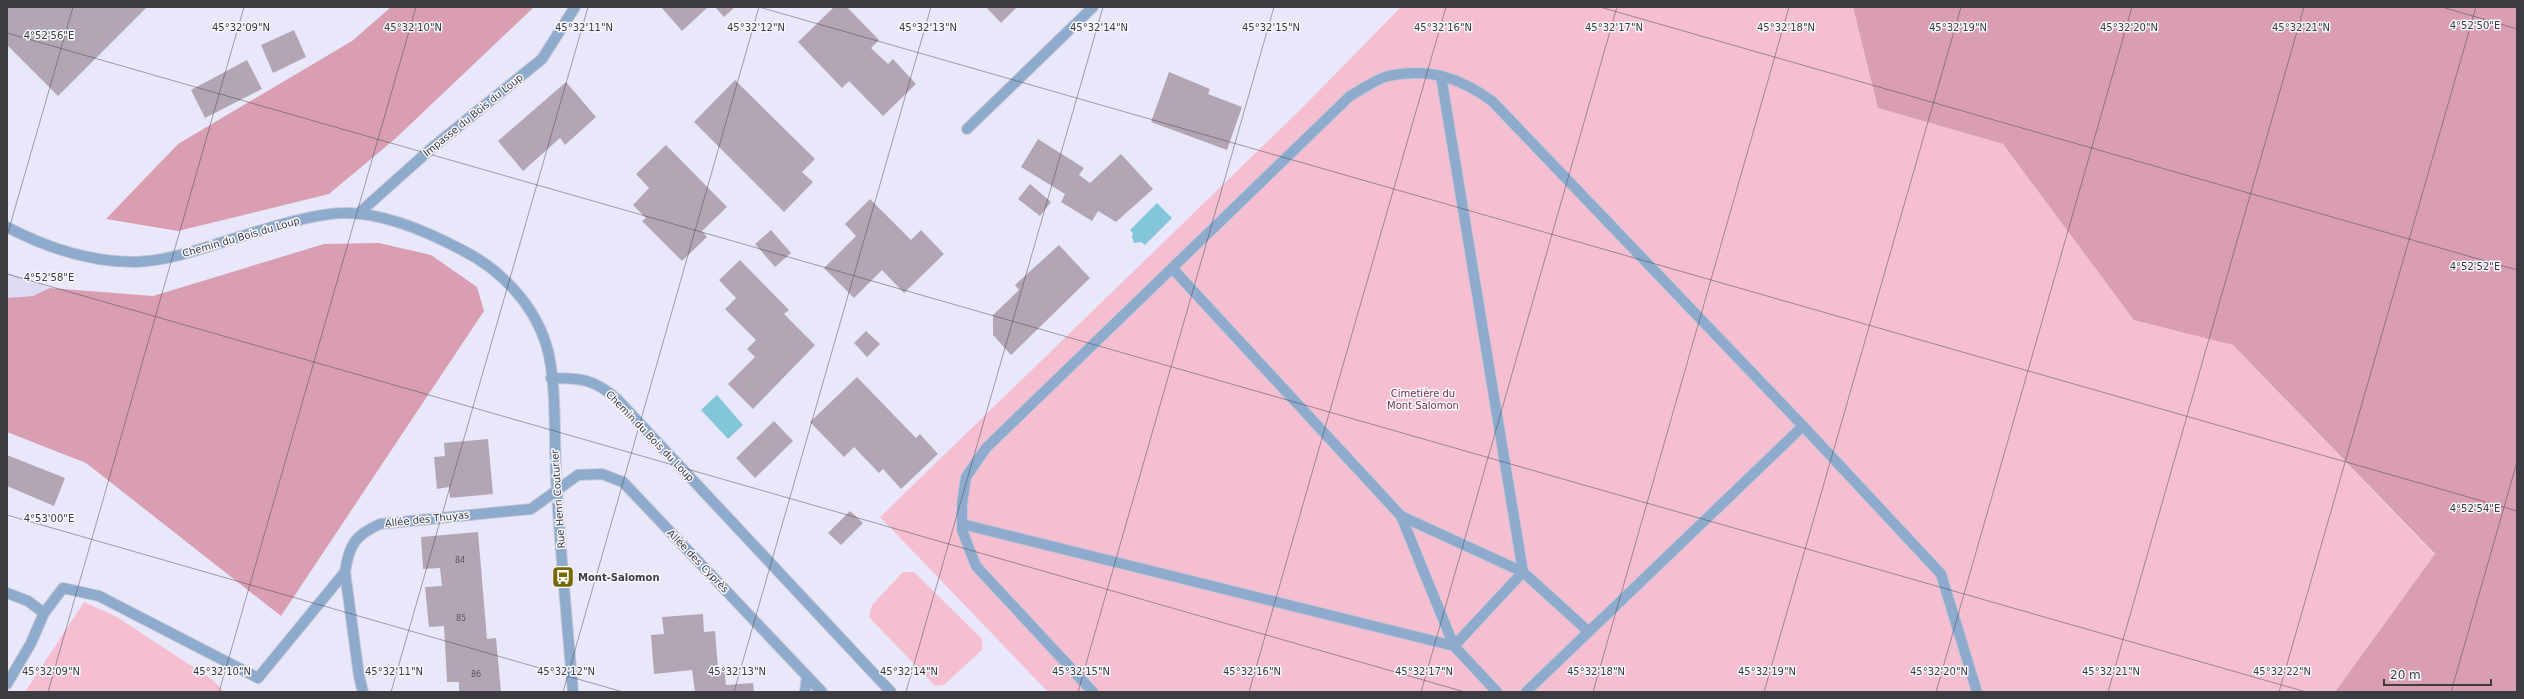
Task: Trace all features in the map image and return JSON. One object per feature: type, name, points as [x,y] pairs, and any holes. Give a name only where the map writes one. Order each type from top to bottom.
[{"type":"street","name":"Impasse du Bois du Loup","points":[[358,214],[432,147],[542,59],[575,7]]},
{"type":"street","points":[[967,129],[1093,7]]},
{"type":"street","points":[[1093,692],[976,566],[962,530],[962,504],[966,477],[986,448],[1350,96],[1387,76],[1422,74],[1441,76],[1468,85],[1492,101],[1803,426],[1941,574],[1977,692]]},
{"type":"street","points":[[1441,76],[1523,572]]},
{"type":"street","name":"Chemin du Bois du Loup","points":[[7,228],[59,250],[103,260],[134,262],[162,260],[272,227],[331,214],[358,214],[402,224],[444,240],[478,258],[518,294],[537,320],[547,346],[551,378],[588,380],[602,387],[617,399],[891,692]]},
{"type":"street","points":[[1172,268],[1401,516],[1454,646],[1497,692]]},
{"type":"street","name":"Rue Henri Couturier","points":[[551,378],[557,489],[573,692]]},
{"type":"street","points":[[1526,692],[1803,426]]},
{"type":"street","name":"Allée des Cyprès","points":[[557,489],[578,475],[588,474],[612,476],[623,482],[822,692]]},
{"type":"street","name":"Allée des Thuyas","points":[[363,692],[359,676],[345,572],[347,557],[353,542],[365,530],[380,524],[531,509],[557,489]]},
{"type":"street","points":[[1401,516],[1523,572],[1589,632]]},
{"type":"street","points":[[962,524],[1454,646]]},
{"type":"street","points":[[7,684],[31,643],[44,613],[63,588],[99,596],[258,678],[345,572]]},
{"type":"street","points":[[1454,646],[1523,572]]},
{"type":"street","points":[[7,593],[28,601],[44,613]]},
{"type":"street","points":[[805,692],[807,676]]},
{"type":"shaded area","points":[[391,7],[534,7],[396,138],[329,194],[178,231],[106,219],[178,144],[352,41]]},
{"type":"shaded area","points":[[1853,7],[2517,7],[2517,692],[2335,692],[2435,554],[2233,345],[2134,320],[2003,144],[1878,108]]},
{"type":"shaded area","points":[[379,243],[431,255],[477,287],[484,311],[281,616],[86,463],[7,432],[7,298],[33,296],[50,288],[153,296],[324,244]]},
{"type":"shaded area","points":[[7,272],[50,288],[33,296],[7,298]]},
{"type":"green space","name":"Cimetière du Mont Salomon","points":[[1401,7],[1853,7],[1878,108],[2003,144],[2134,319],[2233,345],[2435,555],[2335,692],[1048,692],[880,517],[1301,109]]},
{"type":"green space","points":[[903,572],[914,572],[982,639],[982,650],[944,685],[935,686],[869,617],[872,605]]},
{"type":"green space","points":[[84,602],[117,617],[213,680],[224,692],[25,692]]},
{"type":"water","points":[[1157,203],[1172,218],[1145,245],[1141,242],[1134,243],[1132,237],[1133,233],[1130,230]]},
{"type":"water","points":[[717,395],[743,425],[728,439],[701,410]]},
{"type":"building","points":[[7,7],[147,7],[58,96],[7,45]]},
{"type":"building","points":[[661,7],[708,7],[682,31]]},
{"type":"building","points":[[715,7],[735,7],[724,17]]},
{"type":"building","points":[[834,7],[847,7],[879,40],[871,48],[888,64],[893,59],[916,84],[883,116],[849,81],[842,88],[798,42]]},
{"type":"building","points":[[986,7],[1017,7],[1001,23]]},
{"type":"building","points":[[294,30],[306,57],[273,73],[261,45]]},
{"type":"building","points":[[247,60],[262,89],[205,118],[191,90]]},
{"type":"building","points":[[1169,72],[1210,89],[1208,94],[1242,107],[1227,150],[1151,122]]},
{"type":"building","points":[[735,80],[815,159],[802,172],[813,182],[784,212],[694,122]]},
{"type":"building","points":[[566,82],[596,117],[565,145],[560,138],[523,171],[498,141]]},
{"type":"building","points":[[1038,139],[1084,168],[1079,175],[1090,183],[1121,154],[1153,189],[1116,222],[1098,211],[1092,221],[1061,202],[1065,194],[1021,167]]},
{"type":"building","points":[[666,145],[727,207],[702,231],[707,237],[682,261],[642,221],[646,218],[633,205],[649,188],[636,174]]},
{"type":"building","points":[[1030,184],[1051,202],[1040,216],[1018,199]]},
{"type":"building","points":[[870,199],[911,240],[921,230],[944,254],[904,293],[882,270],[854,298],[824,268],[856,236],[845,224]]},
{"type":"building","points":[[771,230],[791,253],[775,267],[755,244]]},
{"type":"building","points":[[1059,245],[1090,278],[1011,355],[993,335],[993,315],[1019,290],[1015,285]]},
{"type":"building","points":[[740,260],[789,310],[784,314],[815,345],[753,409],[728,384],[755,357],[747,349],[756,340],[725,309],[736,298],[719,280]]},
{"type":"building","points":[[866,331],[880,344],[867,357],[854,343]]},
{"type":"building","points":[[857,377],[916,438],[920,434],[938,454],[901,489],[883,469],[879,473],[854,447],[844,457],[810,422]]},
{"type":"building","points":[[774,421],[793,441],[755,478],[736,458]]},
{"type":"building","points":[[488,439],[493,494],[450,498],[449,487],[437,489],[434,457],[445,456],[444,443]]},
{"type":"building","points":[[7,455],[65,478],[54,506],[7,486]]},
{"type":"building","points":[[850,511],[863,523],[841,545],[828,533]]},
{"type":"building","points":[[478,532],[487,639],[496,638],[501,692],[459,692],[459,682],[447,682],[444,626],[429,627],[425,587],[442,586],[440,568],[423,569],[421,537]]},
{"type":"building","points":[[703,614],[704,632],[715,631],[718,668],[724,667],[726,685],[753,683],[754,692],[695,692],[692,670],[654,674],[651,635],[664,634],[662,617]]},
{"type":"place","name":"Mont-Salomon","points":[[563,577]]}]
